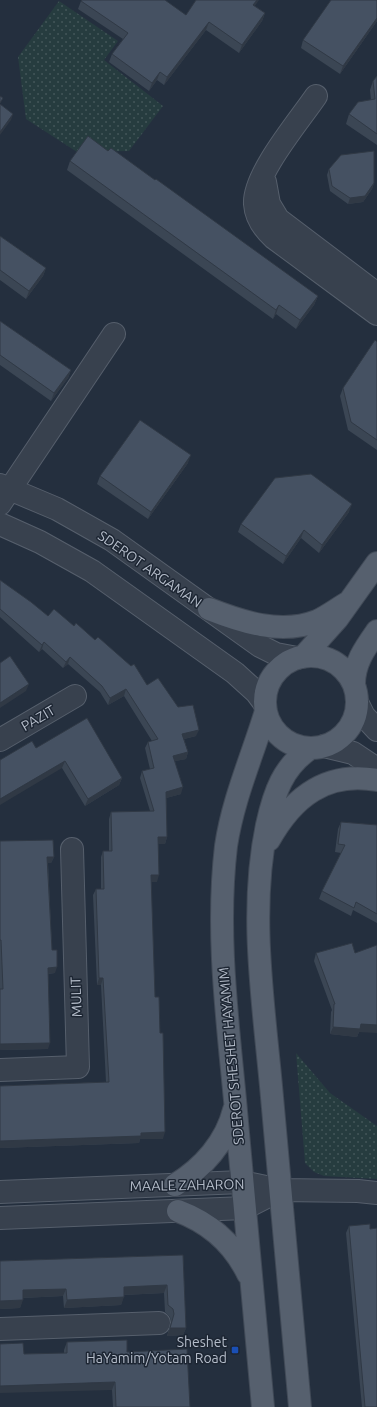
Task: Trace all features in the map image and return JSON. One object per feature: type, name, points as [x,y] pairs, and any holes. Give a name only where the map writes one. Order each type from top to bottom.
[{"type":"main road","points":[[318,747],[302,747],[285,740],[272,727],[265,708],[266,692],[272,676],[285,664],[300,657],[337,619],[377,563]]},
{"type":"main road","points":[[209,609],[253,624],[274,627],[296,626],[316,621],[349,602]]},
{"type":"main road","points":[[300,1407],[260,965],[259,907],[263,852],[272,803],[283,775],[296,759],[318,747],[337,740],[354,720],[356,693],[354,672],[362,652],[377,631]]},
{"type":"main road","points":[[300,657],[320,656],[329,659],[344,669],[356,693]]},
{"type":"main road","name":"SDEROT SHESHET HAYAMIM","points":[[263,1407],[223,967],[224,876],[230,819],[237,793],[255,746],[265,708]]},
{"type":"main road","points":[[263,852],[285,816],[297,802],[311,790],[329,782],[349,778],[377,780]]},
{"type":"main road","points":[[175,1185],[200,1168],[216,1148],[233,1116],[235,1105]]},
{"type":"main road","points":[[178,1211],[203,1223],[225,1240],[243,1262],[251,1280]]},
{"type":"street","points":[[316,96],[266,169],[258,186],[255,204],[258,217],[266,230],[274,238],[377,314]]},
{"type":"street","points":[[266,169],[266,197],[278,219],[285,226],[377,294]]},
{"type":"street","points":[[4,493],[114,334]]},
{"type":"street","name":"SDEROT ARGAMAN","points":[[4,493],[56,509],[112,540],[260,646],[276,654],[300,657]]},
{"type":"street","points":[[0,524],[40,542],[92,571],[235,673],[251,687],[265,708]]},
{"type":"street","points":[[356,693],[364,716],[377,730]]},
{"type":"street","name":"PAZIT","points":[[0,740],[75,696]]},
{"type":"street","points":[[318,747],[353,753],[377,769]]},
{"type":"street","name":"MULIT","points":[[0,1070],[78,1067],[72,849]]},
{"type":"street","name":"MAALE ZAHARON","points":[[0,1192],[242,1182],[280,1190]]},
{"type":"street","points":[[280,1190],[358,1190],[377,1193]]},
{"type":"street","name":"MAALE ZAHARON","points":[[0,1218],[245,1208],[280,1190]]},
{"type":"street","points":[[0,1328],[159,1323]]},
{"type":"green space","points":[[59,1],[118,41],[104,60],[163,106],[129,151],[77,152],[26,119],[18,57]]},
{"type":"green space","points":[[296,1053],[330,1093],[377,1126],[377,1179],[324,1176],[314,1172],[305,1163]]},
{"type":"building","points":[[165,0],[186,15],[196,0],[257,0],[253,5],[265,13],[242,45],[209,22],[167,77],[160,72],[152,83],[112,54],[128,33],[81,1]]},
{"type":"building","points":[[331,0],[377,0],[377,18],[343,66],[303,40]]},
{"type":"building","points":[[377,76],[377,134],[349,114],[358,102],[375,99],[373,81]]},
{"type":"building","points":[[0,96],[3,98],[0,103]]},
{"type":"building","points":[[0,104],[13,114],[0,132]]},
{"type":"building","points":[[88,136],[108,151],[111,148],[155,180],[156,179],[318,296],[300,320],[279,305],[276,310],[70,161]]},
{"type":"building","points":[[374,151],[374,183],[365,196],[350,198],[332,186],[329,169],[341,155]]},
{"type":"building","points":[[0,236],[46,268],[29,291],[0,270]]},
{"type":"building","points":[[0,321],[71,370],[54,393],[0,355]]},
{"type":"building","points":[[375,340],[377,342],[377,440],[351,422],[343,388]]},
{"type":"building","points":[[140,420],[191,455],[151,512],[100,476]]},
{"type":"building","points":[[311,474],[352,504],[322,545],[304,530],[286,556],[241,524],[275,478]]},
{"type":"building","points":[[0,580],[48,616],[54,609],[74,626],[76,623],[95,640],[98,637],[131,666],[134,664],[147,685],[158,678],[178,707],[193,705],[199,730],[182,734],[188,752],[173,756],[183,787],[166,792],[167,837],[158,837],[159,875],[151,875],[155,997],[159,997],[160,1033],[163,1033],[165,1132],[141,1133],[141,1136],[0,1141],[0,1086],[109,1082],[103,978],[99,978],[96,889],[104,889],[103,851],[112,851],[111,812],[154,811],[142,771],[154,768],[148,742],[158,739],[126,689],[110,698],[102,686],[70,657],[66,662],[44,642],[42,645],[0,609]]},
{"type":"building","points":[[10,656],[29,684],[0,703],[0,663]]},
{"type":"building","points":[[87,718],[122,778],[88,799],[65,761],[0,799],[0,760],[32,741],[36,748]]},
{"type":"building","points":[[341,822],[377,825],[377,914],[356,902],[354,908],[322,891],[345,845],[338,844]]},
{"type":"building","points":[[53,840],[54,857],[47,857],[52,950],[57,950],[57,967],[48,968],[50,1043],[0,1044],[0,989],[3,989],[0,940],[0,841]]},
{"type":"building","points":[[352,943],[355,953],[377,945],[377,1025],[361,1024],[360,1029],[333,1027],[335,1004],[316,953]]},
{"type":"building","points":[[370,1224],[370,1229],[377,1228],[377,1407],[365,1407],[349,1226]]},
{"type":"building","points":[[183,1255],[186,1328],[170,1328],[174,1314],[173,1309],[168,1305],[167,1285],[124,1287],[124,1297],[67,1300],[66,1289],[23,1290],[23,1300],[0,1301],[0,1261]]},
{"type":"building","points":[[127,1340],[127,1352],[187,1349],[190,1407],[116,1407],[115,1382],[0,1386],[0,1344],[23,1343],[24,1354],[67,1353],[67,1342]]},
{"type":"place","name":"Sheshet HaYamim/Yotam Road","points":[[235,1350]]}]
